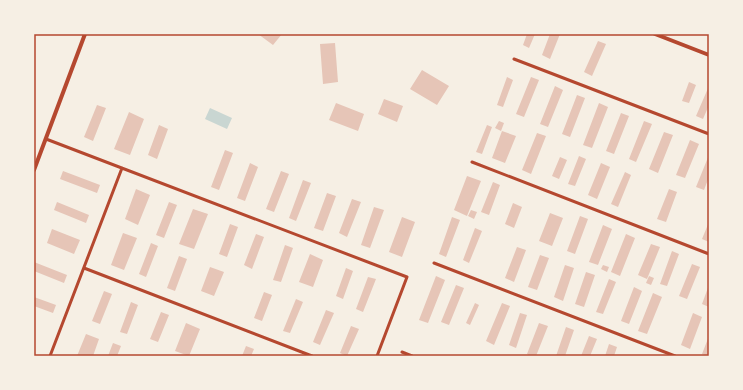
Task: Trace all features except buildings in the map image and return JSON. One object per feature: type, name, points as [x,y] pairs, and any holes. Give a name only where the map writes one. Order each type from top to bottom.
[{"type":"street","points":[[34,170],[85,34]]},
{"type":"street","points":[[656,34],[709,55]]},
{"type":"lane","points":[[514,59],[709,134]]},
{"type":"lane","points":[[46,139],[407,277],[377,356]]},
{"type":"lane","points":[[472,162],[709,254]]},
{"type":"lane","points":[[50,356],[122,168]]},
{"type":"lane","points":[[434,263],[675,356]]},
{"type":"lane","points":[[84,268],[312,356]]},
{"type":"lane","points":[[402,352],[412,356]]},
{"type":"shaded area","points":[[210,108],[232,118],[227,129],[205,119]]}]
